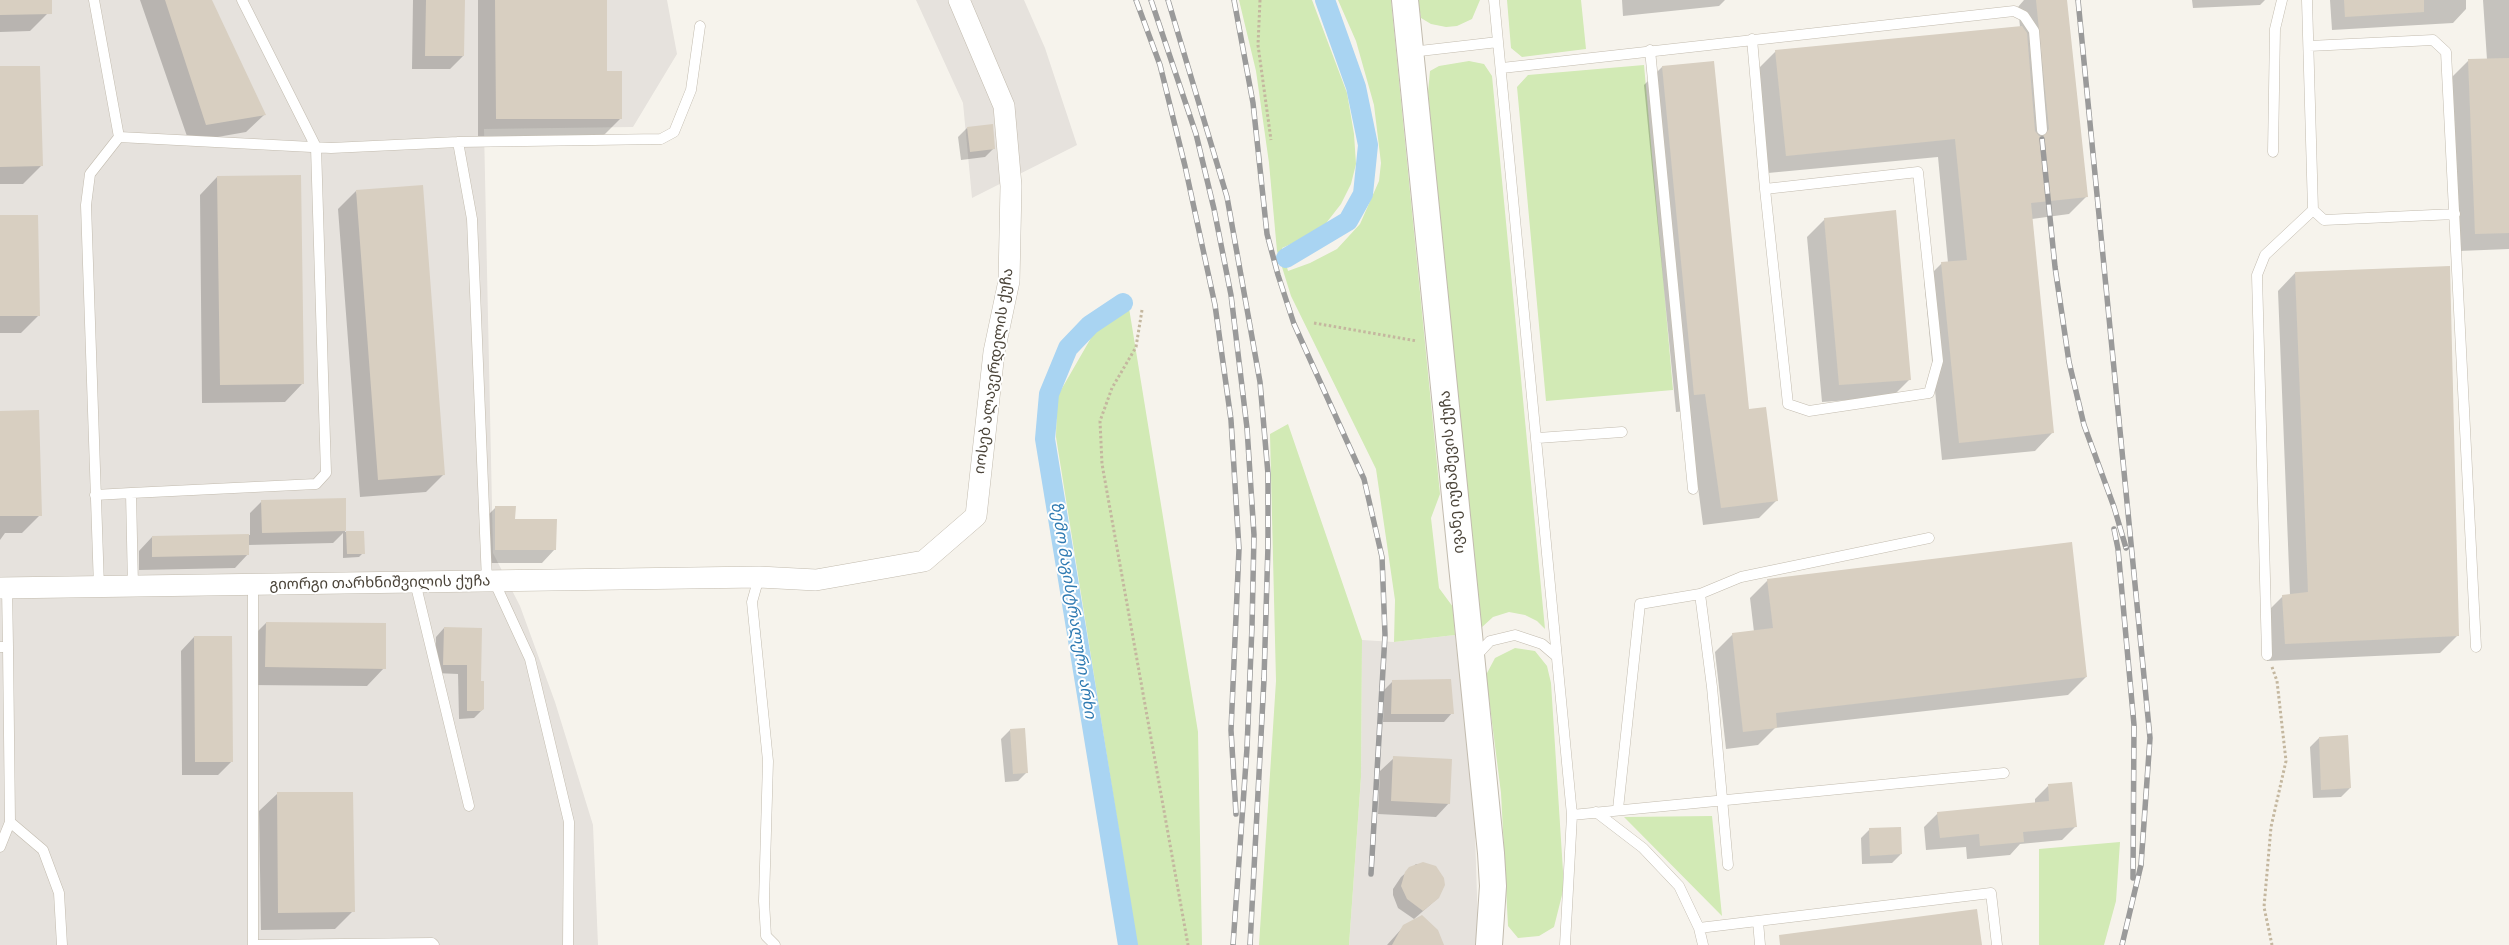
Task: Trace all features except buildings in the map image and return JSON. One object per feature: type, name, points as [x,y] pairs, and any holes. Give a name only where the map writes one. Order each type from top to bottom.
[{"type":"street","name":"იოსებ ალავერდელის ქუჩა","points":[[759,577],[816,580],[924,561],[976,516],[994,352],[1009,281],[1011,186],[1004,106],[959,0]]},
{"type":"street","name":"ივანე იუმაშევის ქუჩა","points":[[1405,0],[1470,664],[1491,853],[1493,886],[1489,945]]},
{"type":"street","name":"გიორგი თარხნიშვილის ქუჩა","points":[[3,588],[759,577]]},
{"type":"lane","points":[[94,0],[119,137],[90,174],[86,205],[94,496],[99,587]]},
{"type":"lane","points":[[94,496],[316,484],[326,473],[316,148],[242,0]]},
{"type":"lane","points":[[1494,0],[1538,438],[1556,656],[1572,815],[1565,945]]},
{"type":"lane","points":[[2273,152],[2275,30],[2282,0]]},
{"type":"lane","points":[[2307,0],[2313,210],[2324,220],[2455,214]]},
{"type":"lane","points":[[1502,68],[2014,10],[2024,16],[2034,31],[2042,130]]},
{"type":"lane","points":[[119,137],[316,148],[458,142],[661,140],[674,132],[691,90],[700,26]]},
{"type":"lane","points":[[1752,39],[1765,189],[1788,404],[1809,411],[1929,393],[1938,361],[1918,172],[1765,189]]},
{"type":"lane","points":[[2308,46],[2433,40],[2446,52],[2476,647]]},
{"type":"lane","points":[[1410,52],[1498,42]]},
{"type":"lane","points":[[1650,50],[1693,489]]},
{"type":"lane","points":[[458,142],[472,219],[490,581],[530,659],[569,822],[568,945]]},
{"type":"lane","points":[[2268,655],[2257,275],[2265,255],[2313,210]]},
{"type":"lane","points":[[1538,438],[1622,432]]},
{"type":"lane","points":[[131,493],[133,586]]},
{"type":"lane","points":[[1618,809],[1640,604],[1700,594],[1741,577],[1929,538]]},
{"type":"lane","points":[[759,577],[752,602],[768,762],[764,901],[766,936],[775,945]]},
{"type":"lane","points":[[415,582],[470,806]]},
{"type":"lane","points":[[253,585],[253,945],[432,943],[434,945]]},
{"type":"lane","points":[[0,847],[10,822],[3,588]]},
{"type":"lane","points":[[1700,594],[1712,687],[1728,865]]},
{"type":"lane","points":[[1470,664],[1490,641],[1515,635],[1542,644],[1556,656]]},
{"type":"lane","points":[[1572,815],[1618,809],[1721,801],[2004,773]]},
{"type":"lane","points":[[1596,812],[1643,848],[1679,886],[1699,928],[1703,945]]},
{"type":"lane","points":[[10,822],[43,850],[59,893],[62,945]]},
{"type":"lane","points":[[1699,928],[1990,893],[1997,945]]},
{"type":"lane","points":[[1758,921],[1760,945]]},
{"type":"path","points":[[1260,0],[1258,45],[1271,140]]},
{"type":"path","points":[[1142,310],[1136,347],[1112,388],[1100,421],[1102,464],[1188,945]]},
{"type":"path","points":[[1314,323],[1440,345]]},
{"type":"path","points":[[2268,655],[2277,681],[2286,761],[2271,827],[2264,907],[2272,945]]},
{"type":"shaded area","points":[[0,0],[667,0],[677,54],[633,127],[484,129],[493,553],[520,606],[555,702],[593,825],[598,945],[0,945]]},
{"type":"shaded area","points":[[916,0],[1024,0],[1045,48],[1077,145],[972,198],[963,103]]},
{"type":"shaded area","points":[[1455,635],[1474,802],[1478,926],[1475,945],[1349,945],[1361,777],[1362,640],[1394,642]]},
{"type":"green space","points":[[1239,0],[1312,0],[1347,93],[1354,134],[1356,164],[1351,184],[1341,204],[1320,231],[1282,248],[1288,271],[1310,263],[1337,249],[1360,224],[1379,181],[1381,163],[1374,105],[1356,41],[1338,0],[1391,0],[1440,494],[1431,518],[1439,588],[1453,607],[1455,635],[1394,642],[1395,600],[1376,469],[1291,296],[1277,251],[1269,163],[1256,71]]},
{"type":"green space","points":[[1418,0],[1480,0],[1472,19],[1457,26],[1446,27],[1431,24],[1421,18]]},
{"type":"green space","points":[[1507,0],[1581,0],[1586,49],[1522,57],[1511,48]]},
{"type":"green space","points":[[1469,61],[1484,64],[1492,76],[1545,629],[1537,621],[1525,615],[1509,612],[1493,617],[1481,628],[1428,92],[1430,71],[1439,66]]},
{"type":"green space","points":[[1644,65],[1673,390],[1546,401],[1517,87],[1528,75]]},
{"type":"green space","points":[[1129,308],[1198,732],[1202,945],[1137,945],[1056,437],[1057,397],[1095,331]]},
{"type":"green space","points":[[1288,424],[1362,640],[1361,777],[1349,945],[1259,945],[1276,681],[1270,434]]},
{"type":"green space","points":[[1515,648],[1535,651],[1547,666],[1551,683],[1564,887],[1554,927],[1539,936],[1518,938],[1508,926],[1501,793],[1486,675],[1495,658]]},
{"type":"green space","points":[[1712,816],[1722,916],[1624,817]]},
{"type":"green space","points":[[2120,842],[2116,901],[2104,945],[2039,945],[2039,849]]},
{"type":"waterway","name":"ზემო მაგისტრალური არხი","points":[[1286,258],[1348,221],[1363,194],[1368,145],[1356,87],[1325,0]]},
{"type":"waterway","name":"ზემო მაგისტრალური არხი","points":[[1123,303],[1090,325],[1068,348],[1049,394],[1045,439],[1128,945]]},
{"type":"railway","points":[[1136,0],[1160,65],[1185,166],[1215,305],[1231,420],[1239,549],[1231,730],[1236,814]]},
{"type":"railway","points":[[1151,0],[1196,134],[1214,209],[1231,295],[1247,428],[1254,535],[1252,626],[1247,748],[1233,945]]},
{"type":"railway","points":[[1168,0],[1227,197],[1260,382],[1268,474],[1264,679],[1250,945]]},
{"type":"railway","points":[[1234,0],[1253,103],[1267,234],[1294,324],[1364,479],[1382,557],[1385,635],[1371,874]]},
{"type":"railway","points":[[2078,0],[2150,738],[2141,865],[2122,945]]},
{"type":"railway","points":[[2042,139],[2055,267],[2069,362],[2084,425],[2114,507],[2126,548]]},
{"type":"railway","points":[[2114,529],[2118,549],[2134,725],[2133,878]]}]
